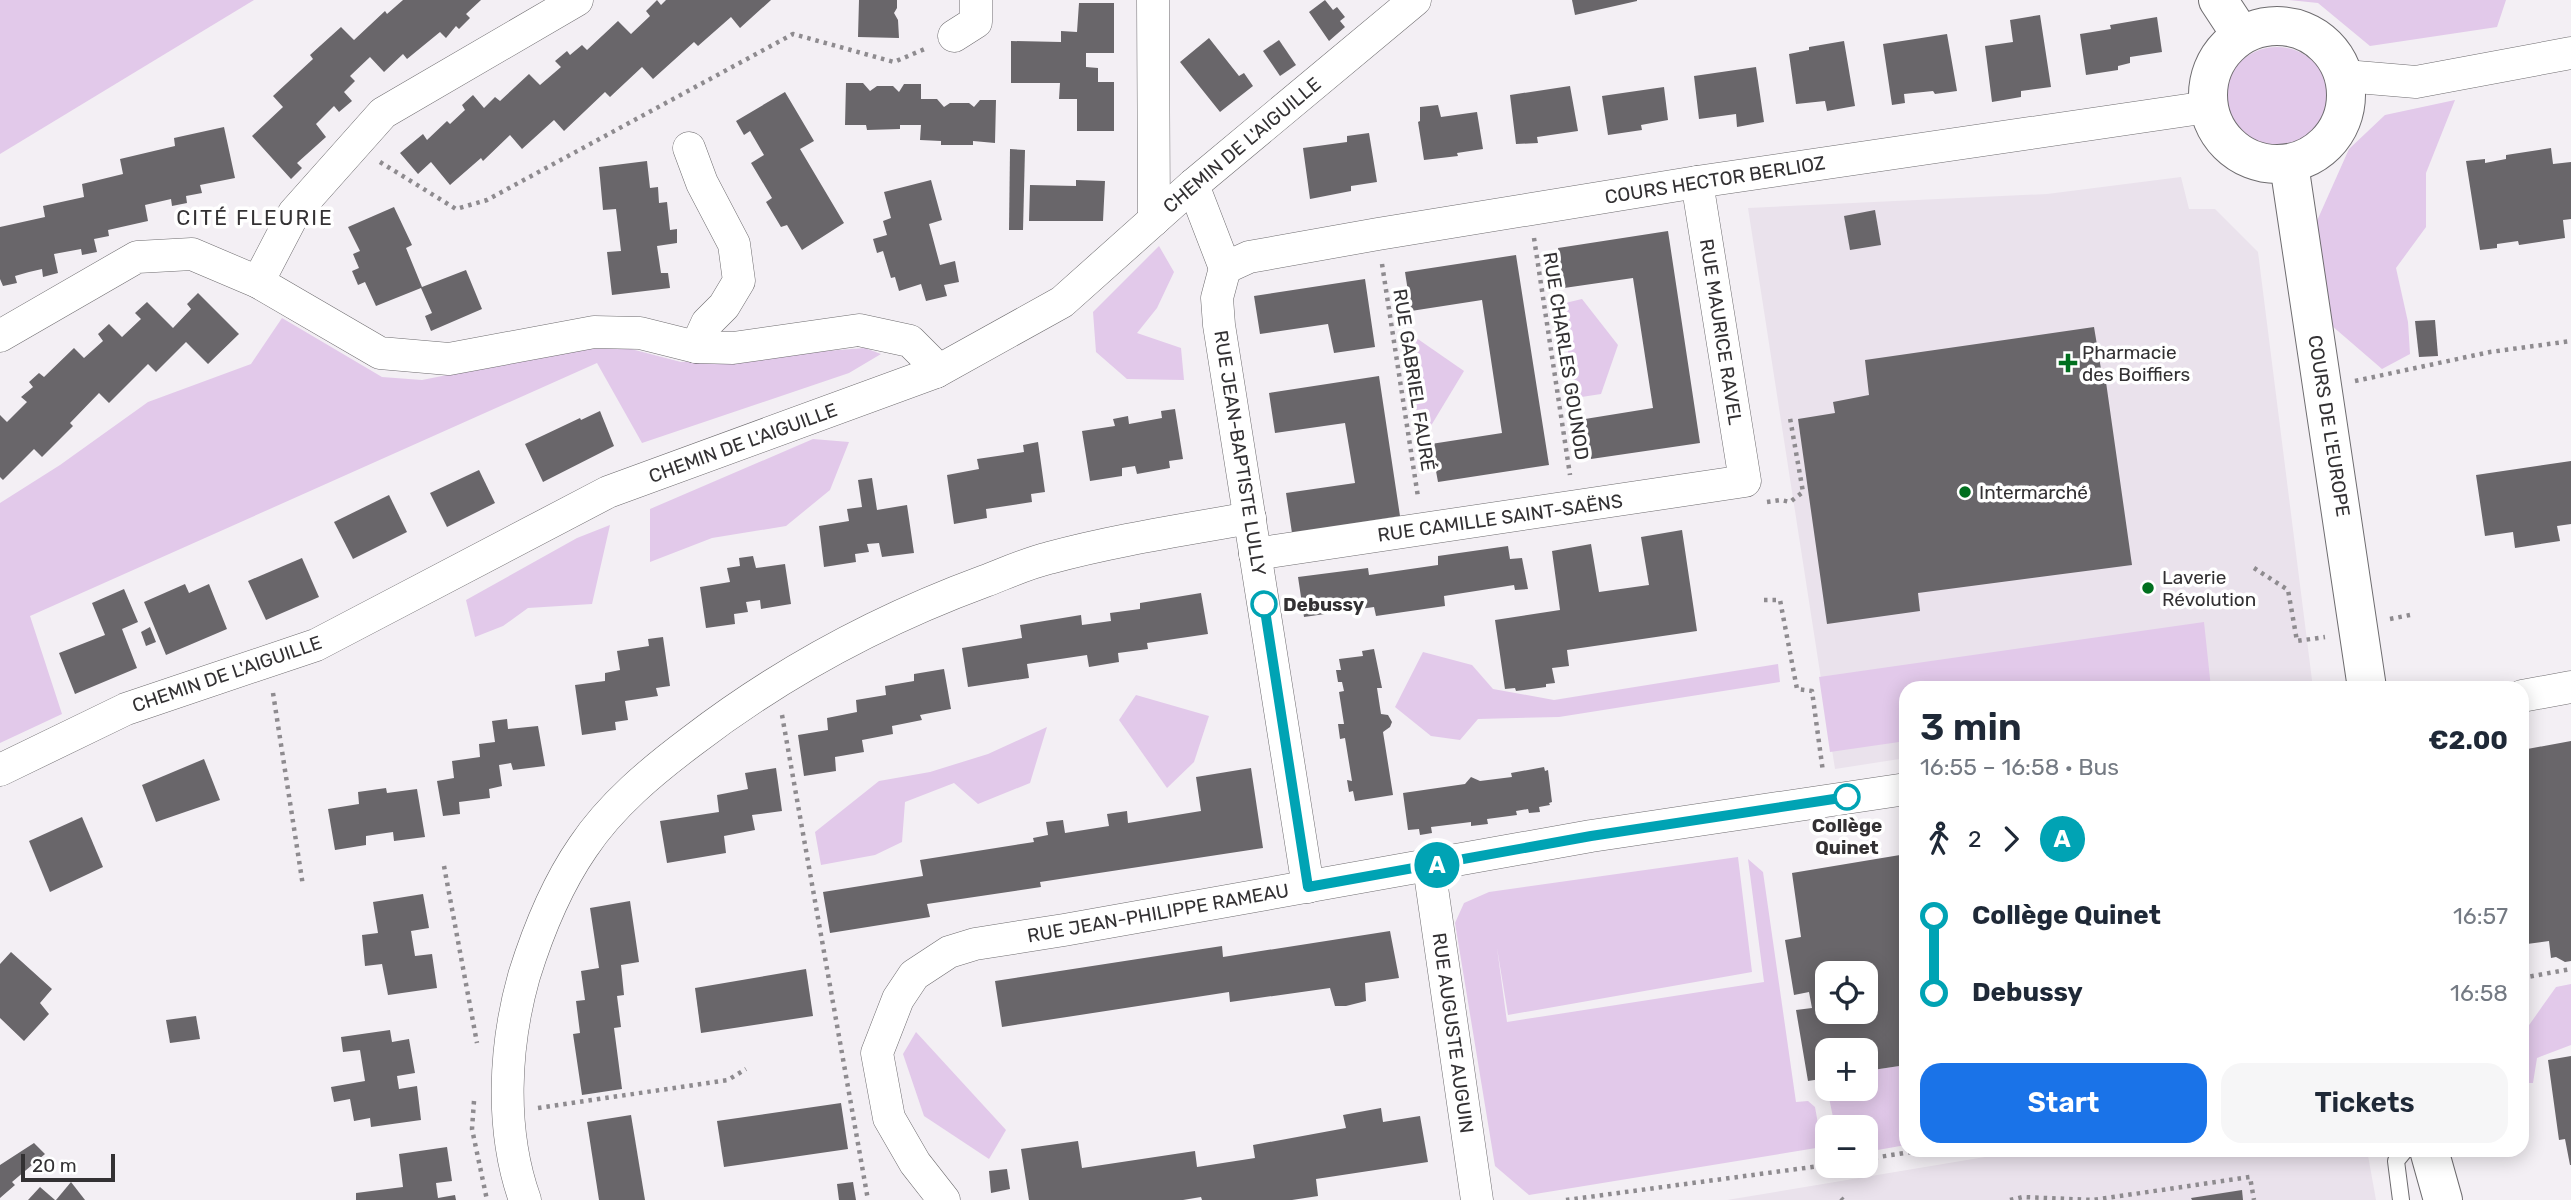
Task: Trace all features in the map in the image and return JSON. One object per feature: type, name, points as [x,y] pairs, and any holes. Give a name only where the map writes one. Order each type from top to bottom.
[{"type":"street","points":[[258,282],[294,213],[383,113],[577,0]]},
{"type":"street","points":[[954,36],[976,22],[976,0]]},
{"type":"street","points":[[1153,0],[1154,220]]},
{"type":"street","name":"CHEMIN DE L'AIGUILLE","points":[[0,770],[126,709],[316,645],[608,492],[936,372],[1062,302],[1193,185],[1415,0]]},
{"type":"street","points":[[2218,0],[2241,35]]},
{"type":"street","points":[[2267,25],[2302,29],[2321,40],[2337,58],[2345,76],[2345,112],[2340,126],[2325,146],[2310,156],[2289,163],[2257,162],[2235,150],[2224,139],[2208,107],[2208,84],[2213,67],[2226,47],[2241,35],[2267,25]]},
{"type":"street","points":[[2345,76],[2416,82],[2571,53]]},
{"type":"street","name":"COURS HECTOR BERLIOZ","points":[[1225,268],[1249,257],[1530,209],[2208,107]]},
{"type":"street","points":[[689,148],[702,183],[734,244],[738,281],[724,306],[708,323],[696,347]]},
{"type":"street","name":"COURS DE L'EUROPE","points":[[2289,163],[2366,681]]},
{"type":"street","name":"RUE MAURICE RAVEL","points":[[1697,182],[1753,493]]},
{"type":"street","points":[[1193,185],[1225,268]]},
{"type":"street","points":[[0,336],[137,257],[191,254],[258,282],[380,353],[449,359],[594,332],[640,333],[696,347],[733,348],[859,330],[910,341],[929,360],[936,372]]},
{"type":"street","name":"RUE JEAN-BAPTISTE LULLY","points":[[1225,268],[1217,298],[1219,325],[1308,887]]},
{"type":"street","name":"RUE CAMILLE SAINT-SAËNS","points":[[1255,554],[1575,507],[1753,493]]},
{"type":"street","points":[[525,1200],[509,1112],[507,1065],[515,1008],[532,951],[558,889],[583,846],[621,801],[670,758],[735,708],[890,618],[1047,558],[1250,518]]},
{"type":"street","points":[[2529,694],[2571,687]]},
{"type":"street","name":"RUE JEAN-PHILIPPE RAMEAU","points":[[944,1200],[915,1163],[889,1118],[877,1053],[898,999],[914,975],[949,952],[975,944],[1429,867],[1591,836],[1899,790]]},
{"type":"street","name":"RUE AUGUSTE AUGUIN","points":[[1429,867],[1476,1200]]},
{"type":"street","points":[[2431,1157],[2442,1196]]},
{"type":"street","points":[[2442,1157],[2442,1196]]},
{"type":"lane","points":[[2399,1157],[2396,1161],[2401,1200]]},
{"type":"path","points":[[354,146],[456,209],[487,200],[793,33],[894,62],[954,36]]},
{"type":"path","name":"RUE CHARLES GOUNOD","points":[[1530,209],[1575,507]]},
{"type":"path","name":"RUE GABRIEL FAURÉ","points":[[1378,234],[1422,530]]},
{"type":"path","points":[[2356,394],[2353,381],[2490,352],[2571,341]]},
{"type":"path","points":[[1753,493],[1790,502],[1803,492],[1790,418]]},
{"type":"path","points":[[2254,568],[2288,590],[2297,641],[2325,636],[2327,649]]},
{"type":"path","points":[[1764,600],[1780,600],[1797,689],[1812,691],[1828,800]]},
{"type":"path","points":[[2396,618],[2410,615]]},
{"type":"path","points":[[268,661],[303,886]]},
{"type":"path","points":[[777,682],[868,1200]]},
{"type":"path","points":[[444,866],[477,1045]]},
{"type":"path","points":[[2529,977],[2571,969]]},
{"type":"path","points":[[509,1112],[728,1080],[746,1069]]},
{"type":"path","points":[[474,1101],[472,1129],[487,1200]]},
{"type":"path","points":[[1878,1157],[1899,1154]]},
{"type":"path","points":[[1566,1200],[1815,1167]]},
{"type":"path","points":[[2010,1200],[2023,1197],[2093,1200],[2250,1177],[2254,1200]]},
{"type":"shaded area","points":[[0,0],[254,0],[0,154]]},
{"type":"shaded area","points":[[2289,0],[2506,0],[2497,27],[2370,46],[2318,3]]},
{"type":"shaded area","points":[[2277,47],[2297,51],[2315,62],[2326,80],[2330,100],[2326,120],[2315,138],[2297,149],[2277,153],[2257,149],[2239,138],[2228,120],[2224,100],[2228,80],[2239,62],[2257,51]]},
{"type":"shaded area","points":[[2455,100],[2426,173],[2426,227],[2396,268],[2408,322],[2410,354],[2382,369],[2331,325],[2316,223],[2349,149],[2385,115]]},
{"type":"shaded area","points":[[2181,177],[2189,209],[2215,209],[2258,252],[2312,681],[1899,681],[1899,759],[1835,769],[1748,208],[2047,194]]},
{"type":"shaded area","points":[[1159,246],[1174,272],[1157,308],[1137,333],[1181,348],[1184,380],[1127,379],[1096,352],[1093,312]]},
{"type":"shaded area","points":[[1582,299],[1618,345],[1601,394],[1575,398],[1561,304]]},
{"type":"shaded area","points":[[282,318],[382,377],[422,380],[608,343],[681,362],[865,348],[881,354],[849,373],[642,443],[597,363],[30,616],[62,714],[0,743],[0,503],[60,465],[148,402],[251,364]]},
{"type":"shaded area","points":[[1412,335],[1464,371],[1429,429],[1415,419],[1410,357]]},
{"type":"shaded area","points":[[813,439],[849,442],[830,490],[786,526],[712,538],[650,562],[650,509]]},
{"type":"shaded area","points":[[610,525],[592,604],[528,608],[503,626],[475,637],[466,600],[577,538]]},
{"type":"shaded area","points":[[2204,622],[2210,681],[1899,681],[1899,742],[1830,752],[1819,677]]},
{"type":"shaded area","points":[[1423,652],[1472,665],[1493,689],[1554,700],[1778,664],[1780,682],[1559,717],[1478,719],[1460,740],[1431,736],[1395,707]]},
{"type":"shaded area","points":[[1136,695],[1209,716],[1194,762],[1167,788],[1119,720]]},
{"type":"shaded area","points":[[1047,727],[1030,783],[978,804],[954,783],[905,802],[902,842],[875,855],[821,865],[815,832],[879,781],[930,772],[988,754]]},
{"type":"shaded area","points":[[1738,857],[1752,972],[1508,1015],[1497,948],[1507,1022],[1764,982],[1748,859],[1763,872],[1796,1102],[1808,1101],[1815,1107],[1815,1148],[1529,1195],[1495,1166],[1455,923],[1464,903],[1489,892]]},
{"type":"shaded area","points":[[2571,984],[2571,1045],[2537,1058],[2533,1083],[2529,1083],[2529,1025],[2556,987]]},
{"type":"shaded area","points":[[916,1032],[1006,1130],[989,1159],[924,1116],[903,1054]]},
{"type":"shaded area","points":[[1899,1066],[1899,1146],[1878,1150],[1878,1115],[1833,1115],[1830,1101],[1878,1101],[1878,1069]]},
{"type":"shaded area","points":[[1985,1157],[2368,1157],[2376,1200],[1727,1200],[1859,1178],[1878,1178],[1878,1175]]},
{"type":"building","points":[[403,0],[481,0],[466,14],[470,18],[459,29],[456,26],[446,38],[440,32],[407,59],[403,54],[384,72],[370,57],[350,76],[355,81],[344,92],[352,101],[339,112],[334,106],[316,124],[326,137],[297,163],[302,168],[291,179],[252,136],[283,107],[273,96],[313,59],[310,55],[341,27],[354,40],[385,11],[387,14]]},
{"type":"building","points":[[657,0],[661,5],[666,0],[771,0],[740,28],[731,17],[698,46],[694,42],[653,79],[642,67],[610,97],[605,92],[564,131],[554,120],[522,149],[510,135],[483,161],[481,158],[450,185],[431,162],[418,174],[400,153],[423,134],[427,140],[447,121],[450,124],[465,110],[462,105],[473,95],[484,108],[495,97],[500,101],[529,74],[540,85],[561,67],[555,61],[567,51],[570,55],[582,45],[587,50],[618,21],[631,34],[650,16],[646,11]]},
{"type":"building","points":[[859,0],[897,0],[894,13],[898,20],[899,38],[858,37]]},
{"type":"building","points":[[1325,0],[1333,10],[1337,7],[1345,17],[1340,21],[1345,27],[1329,41],[1309,12]]},
{"type":"building","points":[[1572,0],[1637,0],[1637,1],[1575,15]]},
{"type":"building","points":[[1079,3],[1114,3],[1114,53],[1086,53],[1086,67],[1098,68],[1098,82],[1114,82],[1114,131],[1077,131],[1077,99],[1059,99],[1060,83],[1011,83],[1011,41],[1061,42],[1061,31],[1077,32]]},
{"type":"building","points":[[2040,15],[2051,87],[2021,91],[2021,97],[1992,102],[1985,46],[2013,42],[2010,20]]},
{"type":"building","points":[[2157,17],[2162,52],[2130,57],[2130,63],[2118,66],[2118,70],[2086,75],[2080,34],[2111,29],[2110,25]]},
{"type":"building","points":[[1947,34],[1957,91],[1904,94],[1905,103],[1892,105],[1883,44]]},
{"type":"building","points":[[1209,38],[1239,76],[1244,73],[1253,86],[1220,112],[1180,62]]},
{"type":"building","points":[[1279,40],[1296,65],[1280,76],[1263,51]]},
{"type":"building","points":[[1844,41],[1855,106],[1827,111],[1825,101],[1796,104],[1789,54],[1809,50],[1809,47]]},
{"type":"building","points":[[1756,67],[1764,122],[1737,127],[1736,114],[1699,119],[1694,76]]},
{"type":"building","points":[[846,83],[863,83],[870,91],[877,86],[893,86],[899,92],[904,84],[921,84],[921,99],[937,99],[944,107],[950,103],[969,103],[974,107],[980,100],[996,100],[995,143],[973,141],[973,145],[941,145],[941,141],[920,140],[921,125],[867,130],[866,125],[845,125]]},
{"type":"building","points":[[1570,86],[1578,131],[1537,137],[1538,143],[1516,144],[1510,95]]},
{"type":"building","points":[[1664,87],[1668,120],[1641,125],[1642,130],[1608,135],[1602,96]]},
{"type":"building","points":[[785,92],[814,141],[800,149],[844,223],[802,250],[787,225],[781,227],[766,202],[772,198],[751,163],[764,155],[750,131],[744,135],[736,121]]},
{"type":"building","points":[[1438,105],[1441,117],[1477,112],[1483,149],[1457,153],[1458,156],[1424,160],[1418,122],[1420,107]]},
{"type":"building","points":[[224,127],[235,178],[200,185],[202,193],[186,196],[187,203],[172,206],[171,199],[145,205],[148,221],[108,230],[109,236],[94,239],[97,252],[82,255],[81,249],[54,254],[58,273],[43,277],[42,269],[29,272],[15,276],[17,283],[3,286],[0,279],[0,227],[45,217],[43,206],[84,197],[82,184],[123,174],[120,159],[175,146],[174,138]]},
{"type":"building","points":[[1369,133],[1377,182],[1351,186],[1351,191],[1310,199],[1303,148],[1347,142],[1347,136]]},
{"type":"building","points":[[2551,148],[2553,164],[2571,162],[2571,219],[2563,220],[2565,238],[2519,245],[2518,241],[2480,250],[2466,161],[2485,159],[2485,163],[2506,159],[2506,155]]},
{"type":"building","points":[[1010,149],[1025,150],[1023,230],[1009,230]]},
{"type":"building","points":[[647,161],[650,188],[658,187],[659,203],[667,202],[670,230],[677,229],[677,243],[657,246],[661,273],[668,273],[670,288],[612,295],[607,252],[621,251],[616,209],[603,210],[599,167]]},
{"type":"building","points":[[931,180],[942,220],[929,224],[940,265],[955,261],[959,282],[944,285],[947,296],[926,301],[921,284],[899,291],[895,277],[891,278],[883,251],[877,253],[873,239],[887,235],[883,221],[891,218],[884,192]]},
{"type":"building","points":[[1076,180],[1105,181],[1103,221],[1029,221],[1030,185],[1076,186]]},
{"type":"building","points":[[394,207],[412,245],[406,248],[422,287],[466,270],[482,309],[431,331],[425,316],[432,313],[421,288],[376,306],[365,282],[358,285],[352,271],[359,268],[353,254],[360,251],[348,227]]},
{"type":"building","points":[[1875,210],[1881,245],[1850,250],[1844,216]]},
{"type":"building","points":[[1668,231],[1700,443],[1591,459],[1585,419],[1653,408],[1633,278],[1564,288],[1558,248]]},
{"type":"building","points":[[1516,255],[1549,465],[1438,482],[1431,444],[1502,433],[1482,300],[1411,311],[1405,272]]},
{"type":"building","points":[[1365,279],[1375,347],[1334,353],[1328,324],[1260,334],[1254,296]]},
{"type":"building","points":[[198,293],[239,334],[208,364],[186,342],[156,372],[148,364],[109,403],[99,393],[70,423],[73,426],[42,457],[34,449],[3,480],[0,477],[0,415],[7,422],[27,402],[21,397],[33,387],[29,382],[39,373],[44,377],[74,348],[84,358],[103,341],[98,334],[109,324],[122,337],[141,319],[135,313],[147,302],[173,328],[191,309],[187,304]]},
{"type":"building","points":[[2435,320],[2438,356],[2419,357],[2415,321]]},
{"type":"building","name":"Intermarché","points":[[2094,327],[2102,375],[2105,375],[2132,565],[1918,593],[1920,611],[1827,624],[1798,419],[1835,413],[1833,402],[1869,395],[1865,360]]},
{"type":"building","points":[[1379,376],[1400,516],[1292,533],[1286,493],[1355,483],[1345,423],[1275,433],[1269,393]]},
{"type":"building","points":[[1175,409],[1183,459],[1169,461],[1170,468],[1137,474],[1135,466],[1122,468],[1122,476],[1090,481],[1082,431],[1115,426],[1113,419],[1128,416],[1129,424],[1162,418],[1161,411]]},
{"type":"building","points":[[600,411],[614,446],[543,482],[525,444]]},
{"type":"building","points":[[1038,442],[1045,492],[1031,494],[1032,502],[986,509],[987,518],[954,524],[947,475],[979,469],[977,459],[1024,452],[1023,445]]},
{"type":"building","points":[[2571,461],[2571,524],[2557,526],[2560,541],[2515,548],[2513,532],[2485,536],[2476,475]]},
{"type":"building","points":[[479,470],[495,503],[447,527],[430,493]]},
{"type":"building","points":[[872,478],[877,510],[907,505],[914,553],[882,557],[879,543],[867,544],[869,552],[855,554],[856,562],[824,567],[819,526],[849,521],[847,509],[862,507],[858,480]]},
{"type":"building","points":[[389,495],[407,532],[353,559],[334,522]]},
{"type":"building","points":[[1682,530],[1697,631],[1567,650],[1569,666],[1552,668],[1555,683],[1546,684],[1546,687],[1516,691],[1515,688],[1505,689],[1495,620],[1560,610],[1552,551],[1591,544],[1599,592],[1649,585],[1641,537]]},
{"type":"building","points":[[1508,546],[1510,559],[1522,558],[1528,589],[1515,590],[1514,585],[1444,596],[1445,606],[1376,616],[1374,607],[1304,617],[1298,577],[1368,568],[1369,575],[1438,565],[1438,556]]},
{"type":"building","points":[[753,556],[756,568],[785,564],[791,604],[761,609],[760,600],[746,602],[748,612],[734,614],[735,624],[706,628],[700,587],[730,582],[727,568],[740,566],[739,558]]},
{"type":"building","points":[[302,558],[319,597],[266,620],[248,581]]},
{"type":"building","points":[[185,584],[189,593],[209,584],[227,629],[166,655],[144,602]]},
{"type":"building","points":[[124,589],[138,622],[122,629],[137,668],[75,694],[59,653],[105,635],[92,603]]},
{"type":"building","points":[[1201,593],[1208,634],[1147,643],[1148,649],[1118,653],[1119,662],[1089,667],[1087,655],[1027,664],[1029,678],[968,687],[962,648],[1022,638],[1020,625],[1081,615],[1082,625],[1111,621],[1110,613],[1140,609],[1140,603]]},
{"type":"building","points":[[150,627],[156,642],[146,646],[141,632]]},
{"type":"building","points":[[663,637],[670,686],[656,688],[658,696],[625,701],[628,720],[615,722],[616,730],[582,735],[575,685],[605,681],[605,673],[620,670],[617,651],[649,646],[648,639]]},
{"type":"building","points":[[1374,649],[1382,688],[1377,688],[1381,714],[1388,715],[1392,722],[1383,732],[1393,795],[1355,801],[1353,791],[1349,792],[1347,780],[1352,781],[1345,738],[1340,739],[1338,724],[1344,724],[1339,692],[1344,691],[1342,682],[1338,682],[1336,670],[1341,670],[1339,659],[1363,656],[1362,651]]},
{"type":"building","points":[[944,669],[951,709],[920,715],[922,720],[892,726],[893,734],[862,740],[864,752],[835,757],[836,771],[804,776],[798,735],[828,730],[827,718],[857,712],[856,700],[886,695],[885,686],[914,681],[914,674]]},
{"type":"building","points":[[507,719],[508,729],[538,726],[545,766],[513,770],[511,763],[499,765],[502,786],[489,789],[490,798],[459,802],[460,814],[443,816],[437,781],[454,778],[452,761],[480,757],[479,744],[495,742],[492,721]]},
{"type":"building","points":[[2571,741],[2571,961],[2551,958],[2549,941],[2529,944],[2529,749]]},
{"type":"building","points":[[204,759],[220,800],[156,822],[142,785]]},
{"type":"building","points":[[1544,767],[1545,771],[1548,770],[1552,802],[1539,807],[1540,812],[1529,813],[1528,809],[1516,811],[1517,815],[1487,819],[1488,824],[1471,826],[1471,822],[1431,827],[1432,833],[1420,835],[1419,829],[1408,830],[1403,793],[1465,784],[1471,777],[1480,781],[1512,777],[1511,773]]},
{"type":"building","points":[[776,768],[782,811],[752,815],[755,830],[724,836],[726,853],[667,863],[660,821],[719,812],[717,795],[748,789],[745,773]]},
{"type":"building","points":[[1251,768],[1263,848],[1040,882],[1041,887],[927,904],[930,917],[830,933],[823,892],[923,876],[920,860],[1034,842],[1033,838],[1048,835],[1046,822],[1063,820],[1065,833],[1109,826],[1107,814],[1127,811],[1128,823],[1201,811],[1196,777]]},
{"type":"building","points":[[386,788],[387,793],[417,789],[425,837],[394,841],[393,832],[379,834],[366,836],[366,845],[335,850],[328,809],[359,804],[358,792]]},
{"type":"building","points":[[82,817],[103,867],[50,892],[29,841]]},
{"type":"building","points":[[1899,855],[1899,1066],[1878,1069],[1878,1038],[1815,1038],[1815,1080],[1808,1081],[1796,1010],[1812,1008],[1809,992],[1794,995],[1785,940],[1801,937],[1792,873]]},
{"type":"building","points":[[423,894],[429,928],[411,931],[415,956],[432,954],[437,988],[388,995],[382,964],[365,966],[362,935],[378,933],[373,902]]},
{"type":"building","points":[[630,901],[639,962],[621,965],[624,995],[617,996],[621,1027],[614,1028],[622,1089],[582,1095],[573,1034],[580,1033],[576,1001],[585,1000],[581,971],[599,968],[590,908]]},
{"type":"building","points":[[1390,931],[1399,978],[1365,983],[1366,1001],[1346,1006],[1335,1006],[1330,988],[1230,1002],[1229,992],[1002,1027],[995,981],[1222,946],[1223,957]]},
{"type":"building","points":[[11,952],[52,989],[40,1003],[49,1014],[24,1041],[0,1018],[0,964]]},
{"type":"building","points":[[806,969],[813,1016],[701,1033],[695,988]]},
{"type":"building","points":[[196,1016],[200,1039],[170,1043],[166,1020]]},
{"type":"building","points":[[390,1030],[392,1042],[409,1039],[415,1073],[397,1076],[399,1089],[417,1086],[421,1120],[371,1127],[370,1118],[354,1121],[350,1099],[334,1102],[331,1087],[365,1081],[360,1050],[343,1052],[341,1037]]},
{"type":"building","points":[[2571,1056],[2570,1165],[2565,1139],[2559,1140],[2548,1060]]},
{"type":"building","points":[[841,1103],[848,1149],[724,1167],[717,1121]]},
{"type":"building","points":[[1381,1108],[1383,1122],[1420,1116],[1428,1162],[1316,1179],[1318,1196],[1292,1200],[1202,1200],[1201,1197],[1183,1200],[1029,1200],[1021,1149],[1078,1141],[1082,1168],[1195,1151],[1197,1167],[1255,1158],[1253,1145],[1346,1128],[1343,1115]]},
{"type":"building","points":[[631,1115],[645,1200],[599,1200],[587,1122]]},
{"type":"building","points":[[34,1143],[45,1154],[12,1182],[15,1185],[0,1198],[0,1165]]},
{"type":"building","points":[[447,1147],[452,1181],[436,1183],[438,1198],[455,1195],[456,1200],[356,1200],[356,1193],[403,1187],[399,1154]]},
{"type":"building","points":[[1007,1169],[1010,1189],[991,1193],[989,1171]]},
{"type":"building","points":[[71,1182],[85,1200],[56,1200]]},
{"type":"building","points":[[853,1182],[856,1200],[839,1200],[837,1184]]},
{"type":"building","points":[[40,1187],[55,1200],[28,1200]]},
{"type":"building","points":[[2242,1190],[2243,1200],[2191,1198]]},
{"type":"bus line","name":"A","points":[[1264,604],[1308,887],[1591,836],[1847,797]]},
{"type":"place","name":"Pharmacie des Boiffiers","points":[[2068,363]]},
{"type":"place","name":"Intermarché","points":[[1965,492]]},
{"type":"place","name":"Laverie Révolution","points":[[2148,588]]},
{"type":"place","name":"Debussy","points":[[1264,604]]},
{"type":"place","name":"Collège Quinet","points":[[1847,797]]},
{"type":"district","name":"CITÉ FLEURIE","points":[[255,217]]}]
